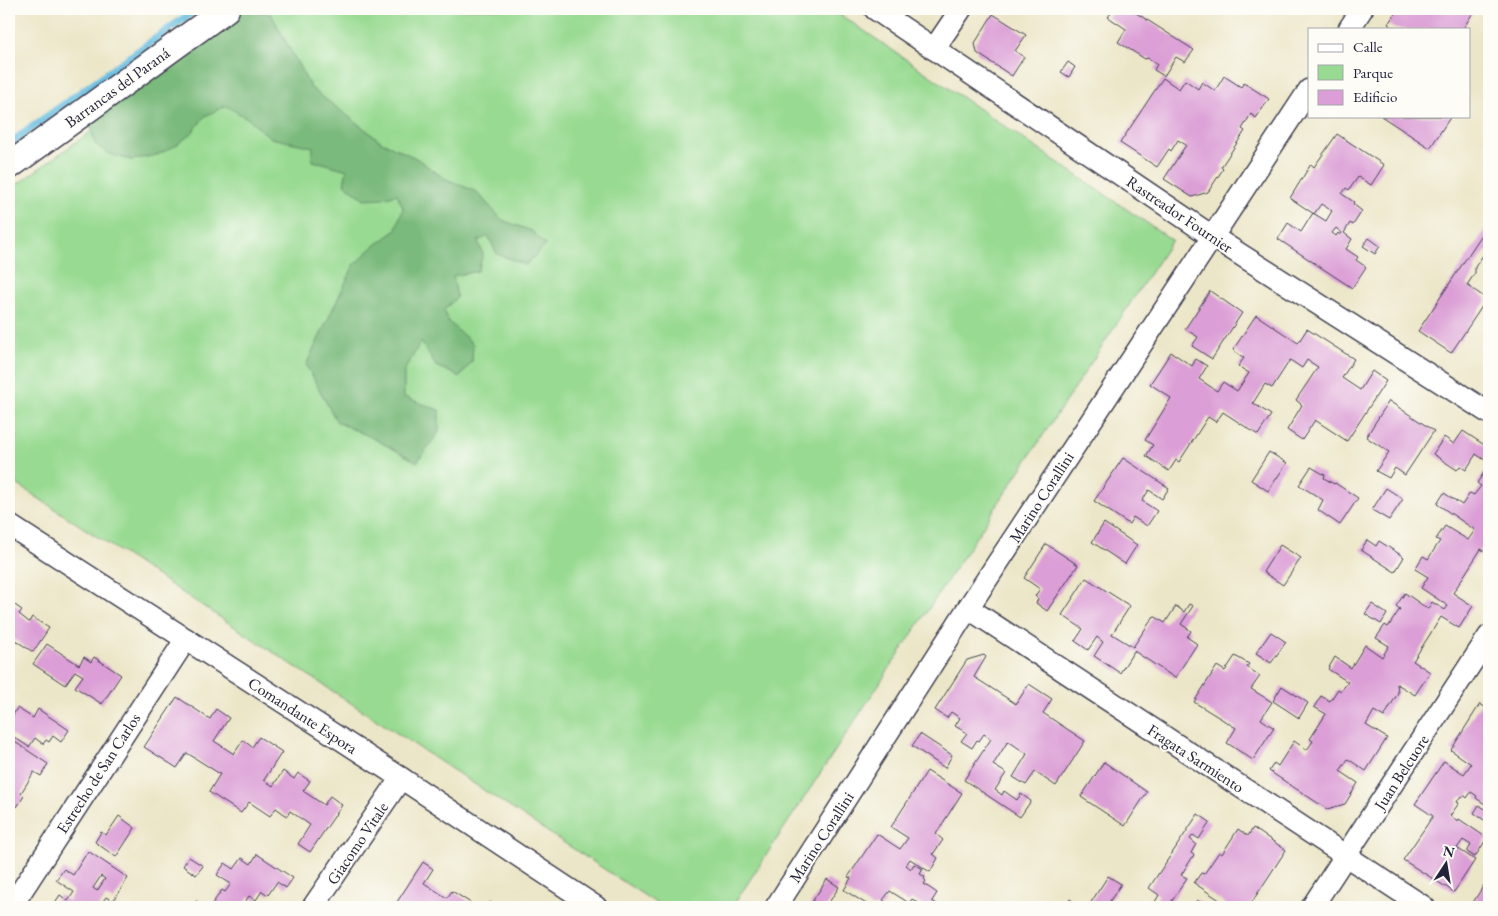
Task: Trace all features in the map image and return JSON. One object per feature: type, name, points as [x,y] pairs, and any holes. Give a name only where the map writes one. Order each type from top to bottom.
[{"type":"street","name":"Barrancas del Paraná","points":[[9,166],[226,9]]},
{"type":"street","name":"Rastreador Fournier","points":[[875,9],[1213,237],[1489,414]]},
{"type":"street","points":[[934,49],[961,9]]},
{"type":"street","points":[[1350,28],[1362,9]]},
{"type":"street","name":"Marino Corallini","points":[[776,907],[968,608],[1308,92]]},
{"type":"street","name":"Comandante Espora","points":[[9,525],[401,778],[596,907]]},
{"type":"street","name":"Fragata Sarmiento","points":[[968,608],[1424,907]]},
{"type":"street","name":"Juan Belcuore","points":[[1312,907],[1489,636]]},
{"type":"street","name":"Estrecho de San Carlos","points":[[10,907],[186,640]]},
{"type":"street","name":"Giacomo Vitale","points":[[313,907],[401,778]]},
{"type":"green space","points":[[237,9],[271,14],[311,88],[382,142],[416,158],[444,178],[477,192],[502,220],[532,231],[546,245],[526,265],[497,254],[488,236],[478,241],[483,254],[478,271],[453,276],[457,297],[444,310],[448,321],[473,344],[472,361],[460,377],[436,366],[421,342],[404,371],[404,397],[439,410],[439,432],[417,462],[373,438],[337,422],[306,365],[354,265],[373,247],[395,231],[403,208],[397,194],[384,198],[364,199],[344,183],[347,170],[312,161],[313,147],[271,138],[247,118],[226,106],[205,116],[191,134],[175,146],[157,155],[131,160],[109,154],[95,144],[88,117]]},
{"type":"green space","points":[[263,9],[832,9],[1172,240],[732,907],[662,907],[9,479],[9,190]]},
{"type":"building","points":[[1114,9],[1130,9],[1194,50],[1185,62],[1176,57],[1164,76],[1154,70],[1157,64],[1148,58],[1145,59],[1118,42],[1126,29],[1108,17]]},
{"type":"building","points":[[1398,9],[1417,9],[1420,11],[1421,9],[1472,9],[1474,11],[1465,28],[1394,28],[1388,24]]},
{"type":"building","points":[[993,14],[1026,35],[1015,51],[1024,57],[1012,76],[977,53],[975,43]]},
{"type":"building","points":[[1068,62],[1075,67],[1069,77],[1061,72]]},
{"type":"building","points":[[1224,76],[1241,87],[1244,83],[1269,99],[1256,118],[1251,114],[1242,129],[1245,131],[1221,167],[1223,169],[1208,192],[1192,197],[1164,179],[1186,145],[1178,140],[1171,151],[1169,149],[1157,167],[1120,143],[1163,78],[1179,89],[1185,80],[1198,89],[1202,82],[1215,91]]},
{"type":"building","points":[[1384,118],[1450,118],[1430,148]]},
{"type":"building","points":[[1337,134],[1384,165],[1371,185],[1358,177],[1349,190],[1346,188],[1342,194],[1354,202],[1353,204],[1362,211],[1353,225],[1350,223],[1344,233],[1352,239],[1346,249],[1358,257],[1356,260],[1366,267],[1352,288],[1278,239],[1288,223],[1301,232],[1313,213],[1290,198],[1311,164],[1314,167]],"holes":[[[1321,204],[1332,211],[1326,221],[1314,214]],[[1336,228],[1342,233],[1340,235],[1338,233],[1336,236],[1332,233]]]},
{"type":"building","points":[[1489,224],[1489,253],[1486,251],[1475,267],[1475,273],[1467,285],[1487,299],[1451,353],[1418,331]]},
{"type":"building","points":[[1369,238],[1380,246],[1375,254],[1363,246]]},
{"type":"building","points":[[1210,291],[1242,313],[1212,359],[1192,346],[1198,337],[1185,329]]},
{"type":"building","points":[[1256,315],[1298,343],[1307,329],[1354,359],[1342,378],[1360,390],[1372,371],[1386,381],[1347,441],[1315,420],[1302,440],[1287,430],[1302,405],[1296,400],[1318,367],[1307,360],[1302,368],[1290,360],[1272,388],[1265,384],[1253,403],[1271,415],[1258,435],[1223,412],[1216,422],[1208,417],[1179,462],[1176,460],[1169,471],[1146,456],[1153,445],[1145,440],[1171,398],[1150,384],[1171,352],[1192,366],[1196,359],[1207,366],[1199,379],[1217,391],[1223,382],[1237,391],[1249,373],[1238,366],[1244,358],[1233,350]]},
{"type":"building","points":[[1389,401],[1434,431],[1405,475],[1395,468],[1389,478],[1376,471],[1389,452],[1366,437]]},
{"type":"building","points":[[1463,431],[1489,448],[1489,463],[1476,454],[1466,470],[1460,466],[1457,470],[1433,454],[1444,437],[1454,444]]},
{"type":"building","points":[[1269,452],[1287,463],[1268,491],[1251,480]]},
{"type":"building","points":[[1123,458],[1169,488],[1162,499],[1149,490],[1142,501],[1157,511],[1147,526],[1133,517],[1129,524],[1094,501]]},
{"type":"building","points":[[1489,465],[1489,554],[1481,549],[1453,593],[1473,606],[1459,628],[1441,617],[1413,661],[1430,672],[1415,695],[1397,684],[1398,693],[1384,717],[1374,711],[1366,725],[1387,738],[1366,771],[1348,759],[1340,771],[1358,783],[1345,804],[1327,809],[1269,771],[1274,763],[1278,766],[1294,741],[1307,750],[1313,741],[1310,739],[1326,714],[1314,707],[1321,696],[1330,701],[1338,689],[1341,691],[1348,682],[1328,669],[1335,657],[1351,668],[1365,645],[1382,657],[1389,646],[1376,638],[1385,625],[1388,627],[1400,609],[1396,606],[1405,593],[1428,609],[1432,602],[1445,610],[1448,606],[1421,588],[1428,577],[1415,569],[1423,556],[1428,559],[1440,541],[1436,539],[1445,526],[1468,540],[1475,530],[1437,504],[1444,493],[1462,505],[1470,493],[1474,495],[1481,486],[1477,483]]},
{"type":"building","points":[[1311,467],[1325,475],[1324,478],[1358,498],[1340,525],[1318,510],[1323,500],[1299,485]]},
{"type":"building","points":[[1386,488],[1403,499],[1389,520],[1372,510]]},
{"type":"building","points":[[1104,523],[1137,545],[1125,564],[1092,542]]},
{"type":"building","points":[[1367,540],[1376,546],[1379,541],[1404,557],[1395,572],[1361,550]]},
{"type":"building","points":[[1046,544],[1078,565],[1047,611],[1036,603],[1038,599],[1035,596],[1040,589],[1024,578]]},
{"type":"building","points":[[1280,545],[1301,558],[1283,585],[1263,572]]},
{"type":"building","points":[[1086,578],[1130,606],[1112,634],[1133,647],[1154,616],[1165,623],[1176,606],[1184,612],[1189,604],[1193,606],[1181,624],[1191,631],[1187,637],[1197,644],[1175,678],[1134,651],[1120,673],[1094,656],[1103,642],[1097,637],[1088,650],[1075,641],[1083,629],[1062,615]]},
{"type":"building","points":[[9,601],[22,610],[19,614],[29,622],[32,617],[49,628],[33,652],[9,636]]},
{"type":"building","points":[[1372,604],[1387,614],[1381,624],[1365,614]]},
{"type":"building","points":[[1271,632],[1286,642],[1271,663],[1256,653]]},
{"type":"building","points":[[47,644],[79,665],[84,657],[91,662],[94,657],[121,675],[102,704],[75,687],[83,676],[75,671],[65,685],[33,664]]},
{"type":"building","points":[[984,655],[986,657],[974,677],[1016,704],[1029,684],[1052,699],[1043,713],[1085,741],[1056,786],[1035,772],[1026,785],[1013,777],[1027,754],[1008,741],[993,765],[1006,773],[995,790],[1002,795],[1004,791],[1017,800],[1021,794],[1031,801],[1020,817],[964,780],[991,739],[984,734],[972,748],[961,741],[967,733],[955,726],[960,718],[951,712],[947,718],[935,710],[967,660]]},
{"type":"building","points":[[1235,656],[1249,664],[1247,667],[1260,676],[1251,689],[1272,702],[1261,719],[1274,728],[1253,760],[1227,743],[1236,728],[1194,702],[1217,666],[1225,671]]},
{"type":"building","points":[[1282,686],[1308,703],[1299,718],[1273,701]]},
{"type":"building","points":[[177,697],[210,719],[216,709],[229,718],[214,741],[234,754],[243,740],[252,747],[259,737],[282,752],[264,780],[273,786],[283,771],[294,779],[298,773],[310,781],[303,791],[324,805],[330,796],[342,805],[310,852],[298,844],[310,825],[290,811],[287,816],[276,808],[270,816],[249,802],[241,813],[209,792],[220,774],[187,753],[177,768],[144,747]]},
{"type":"building","points":[[1480,704],[1489,710],[1489,807],[1471,792],[1467,798],[1465,796],[1460,797],[1457,802],[1459,803],[1450,816],[1458,821],[1459,819],[1487,838],[1475,857],[1467,852],[1471,845],[1463,840],[1457,848],[1475,860],[1454,892],[1403,860],[1433,816],[1415,804],[1444,761],[1464,774],[1471,764],[1451,750]]},
{"type":"building","points":[[17,708],[33,718],[38,709],[69,730],[61,742],[53,736],[49,742],[46,740],[43,744],[35,738],[29,747],[9,734],[9,722]]},
{"type":"building","points":[[920,734],[952,755],[945,768],[912,746]]},
{"type":"building","points":[[9,738],[48,764],[41,776],[34,772],[21,793],[24,796],[17,807],[9,802]]},
{"type":"building","points":[[1104,762],[1147,792],[1125,826],[1081,797]]},
{"type":"building","points":[[927,771],[962,793],[936,834],[943,840],[933,854],[938,858],[930,872],[910,859],[906,865],[911,869],[914,864],[923,869],[920,874],[925,877],[926,881],[924,884],[937,893],[932,901],[942,907],[925,907],[912,899],[909,903],[890,891],[883,900],[886,902],[883,907],[871,907],[844,890],[851,878],[848,877],[877,834],[900,849],[908,838],[891,827]]},
{"type":"building","points":[[1479,805],[1489,812],[1487,822],[1474,813]]},
{"type":"building","points":[[1198,814],[1210,822],[1199,839],[1193,835],[1190,839],[1196,844],[1191,853],[1194,855],[1181,875],[1187,878],[1168,907],[1163,907],[1155,902],[1159,895],[1149,888]]},
{"type":"building","points":[[119,816],[135,828],[116,857],[95,842],[101,832],[106,835]]},
{"type":"building","points":[[1253,828],[1286,850],[1250,905],[1251,907],[1230,907],[1194,883],[1201,873],[1204,874],[1219,852],[1222,854],[1238,829],[1248,836]]},
{"type":"building","points":[[88,851],[128,878],[113,901],[106,897],[99,907],[52,907],[60,895],[68,901],[74,892],[56,880],[64,869],[73,875]],"holes":[[[101,876],[105,879],[97,891],[93,888]]]},
{"type":"building","points":[[257,854],[293,878],[286,888],[277,882],[268,895],[262,891],[256,900],[249,896],[245,902],[251,906],[249,907],[210,907],[222,890],[225,892],[231,884],[217,875],[225,863],[234,869],[242,858],[251,864]]},
{"type":"building","points":[[189,857],[203,866],[196,875],[183,866]]},
{"type":"building","points":[[423,862],[433,869],[424,883],[447,898],[452,891],[477,907],[399,907],[395,905]]},
{"type":"building","points":[[1108,876],[1121,884],[1106,907],[1088,907]]},
{"type":"building","points":[[1489,877],[1489,907],[1477,907],[1472,904]]},
{"type":"building","points":[[827,879],[839,887],[826,907],[810,905]]},
{"type":"building","points":[[1070,899],[1081,907],[1064,907]]},
{"type":"building","points":[[1197,900],[1207,907],[1192,907]]},
{"type":"building","points":[[196,901],[207,907],[192,907]]},
{"type":"building","points":[[490,902],[498,907],[487,907]]},
{"type":"waterway","points":[[9,144],[197,9]]}]
